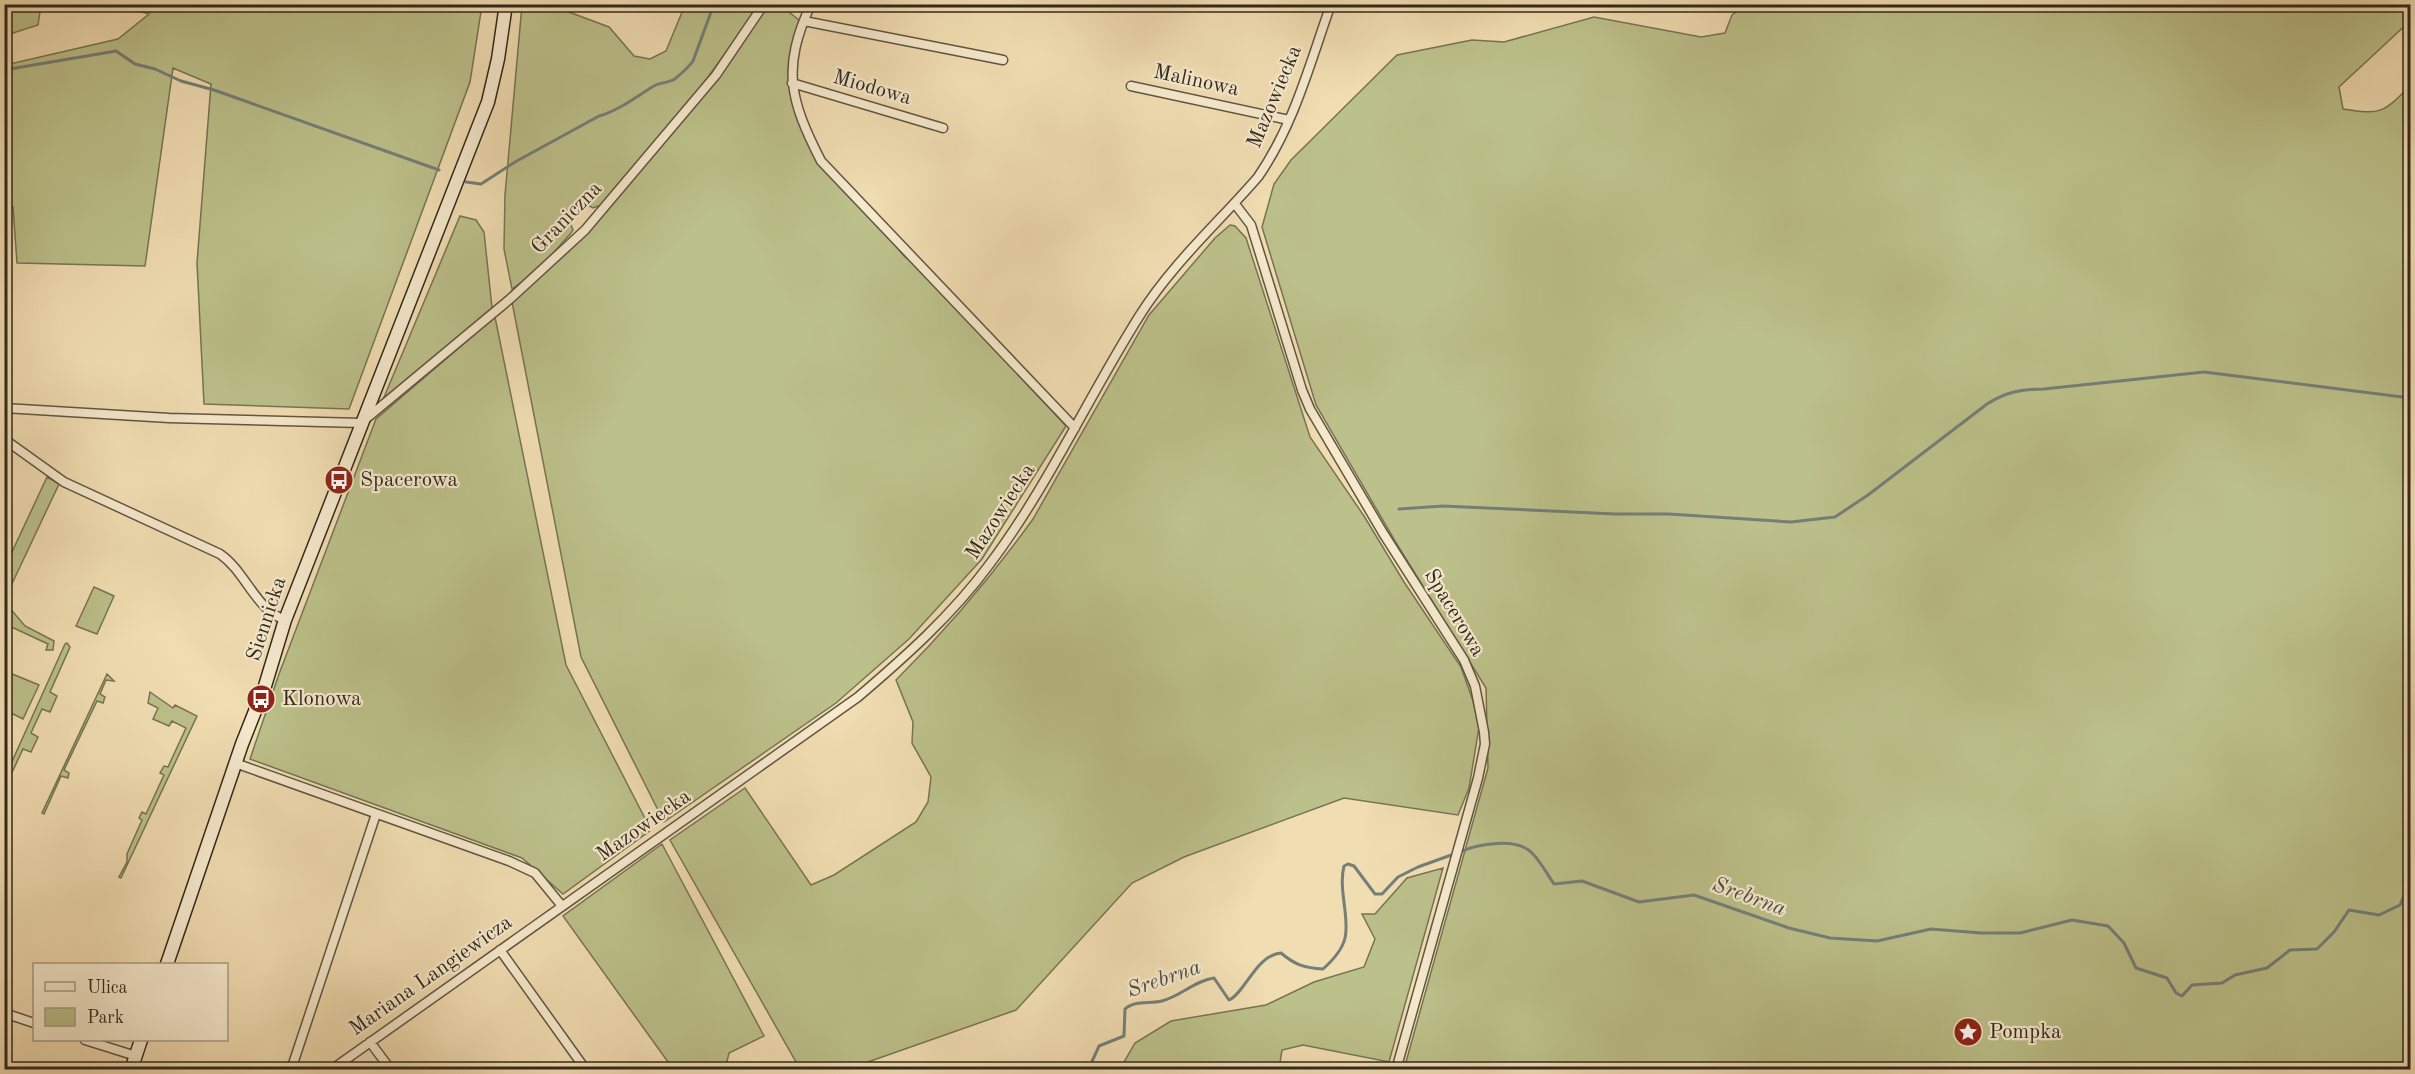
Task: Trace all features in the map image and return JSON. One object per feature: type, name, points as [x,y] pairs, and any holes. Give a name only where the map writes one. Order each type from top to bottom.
[{"type":"main road","name":"Siennicka","points":[[167,963],[235,763],[261,699],[285,620],[488,102],[498,59],[506,4]]},
{"type":"main road","points":[[131,1070],[141,1041]]},
{"type":"street","name":"Graniczna","points":[[361,423],[510,299],[585,230],[716,75],[764,4]]},
{"type":"street","points":[[811,4],[794,51],[792,83],[798,108],[821,161],[1075,428]]},
{"type":"street","name":"Mazowiecka","points":[[552,913],[858,697],[924,639],[988,566],[1023,517],[1140,314],[1188,254],[1258,177],[1271,158],[1289,120],[1331,4]]},
{"type":"street","points":[[804,21],[1003,60]]},
{"type":"street","name":"Miodowa","points":[[792,83],[943,128]]},
{"type":"street","name":"Malinowa","points":[[1131,86],[1289,120]]},
{"type":"street","name":"Spacerowa","points":[[1235,204],[1251,225],[1302,390],[1311,409],[1383,533],[1464,660],[1475,686],[1485,744],[1396,1070]]},
{"type":"street","points":[[4,408],[169,418],[361,423]]},
{"type":"street","points":[[4,439],[64,482],[220,555],[239,571],[270,614],[285,620]]},
{"type":"street","points":[[235,763],[509,861],[535,873],[562,906]]},
{"type":"street","points":[[291,1070],[376,814]]},
{"type":"street","name":"Mariana Langiewicza","points":[[331,1070],[552,913]]},
{"type":"street","points":[[500,950],[586,1070]]},
{"type":"street","points":[[4,1012],[33,1023]]},
{"type":"street","points":[[88,1041],[136,1056]]},
{"type":"street","points":[[370,1042],[392,1070]]},
{"type":"green space","points":[[1747,4],[2410,5],[2410,21],[2339,87],[2343,109],[2366,112],[2387,107],[2410,86],[2410,123],[2407,132],[2410,135],[2410,1069],[1404,1069],[1488,768],[1486,688],[1395,541],[1316,405],[1262,227],[1274,184],[1291,160],[1397,55],[1472,40],[1504,42],[1594,17],[1701,37],[1725,33],[1732,15]]},
{"type":"green space","points":[[4,5],[41,5],[38,25],[13,33],[5,33]]},
{"type":"green space","points":[[118,5],[482,5],[470,82],[349,409],[204,404],[197,263],[211,84],[173,68],[145,266],[17,263],[13,207],[5,206],[5,65],[118,39],[149,14]]},
{"type":"green space","points":[[522,5],[550,5],[609,27],[634,56],[650,59],[666,51],[685,5],[760,5],[693,98],[604,204],[593,208],[580,201],[570,209],[567,215],[573,230],[571,233],[539,269],[512,289],[504,249],[505,195]]},
{"type":"green space","points":[[767,5],[780,5],[799,20],[788,70],[790,89],[806,137],[904,256],[921,270],[1066,426],[982,559],[909,639],[836,703],[664,822],[581,657],[512,302],[610,206]]},
{"type":"green space","points":[[460,216],[476,220],[484,232],[492,308],[382,402]]},
{"type":"green space","points":[[1230,225],[1235,226],[1246,238],[1310,437],[1461,667],[1479,727],[1469,788],[1458,815],[1344,798],[1184,857],[1132,883],[1016,1010],[848,1069],[800,1069],[670,840],[745,788],[811,885],[834,875],[916,822],[928,802],[931,777],[912,743],[913,722],[896,680],[968,602],[1033,519],[1149,315],[1215,238]]},
{"type":"green space","points":[[495,317],[566,665],[651,830],[563,894],[522,858],[250,759],[279,674],[376,419]]},
{"type":"green space","points":[[47,477],[59,484],[10,588],[5,587],[5,567]]},
{"type":"green space","points":[[94,587],[114,596],[97,634],[76,626]]},
{"type":"green space","points":[[8,606],[25,626],[54,641],[53,650],[46,650],[48,644],[5,624],[5,613]]},
{"type":"green space","points":[[67,643],[70,647],[50,692],[57,696],[50,712],[42,709],[31,733],[38,737],[31,752],[23,749],[7,783],[5,777]]},
{"type":"green space","points":[[5,671],[39,685],[23,719],[5,710]]},
{"type":"green space","points":[[107,674],[114,681],[106,680],[100,694],[105,697],[103,703],[97,701],[64,770],[69,773],[68,778],[61,776],[44,814],[42,813]]},
{"type":"green space","points":[[150,692],[173,708],[175,705],[197,716],[121,878],[119,877],[127,862],[127,854],[142,820],[139,818],[142,812],[146,814],[164,775],[160,773],[164,766],[168,767],[186,728],[172,721],[169,726],[153,719],[158,708],[148,703]]},
{"type":"green space","points":[[662,844],[764,1036],[729,1053],[725,1069],[673,1069],[563,916]]},
{"type":"green space","points":[[1443,868],[1389,1062],[1303,1045],[1282,1050],[1279,1069],[1120,1069],[1135,1043],[1171,1021],[1266,1005],[1314,982],[1364,967],[1375,939],[1362,914],[1375,914],[1407,878]]},
{"type":"waterway","points":[[466,182],[481,184],[515,162],[620,107],[654,86],[674,80],[693,61],[714,4]]},
{"type":"waterway","points":[[4,70],[116,51],[135,64],[155,69],[181,81],[214,90],[439,170]]},
{"type":"waterway","points":[[1399,509],[1443,506],[1615,514],[1669,514],[1791,522],[1835,517],[1868,495],[1987,404],[2007,394],[2021,391],[2204,372],[2410,398]]},
{"type":"waterway","name":"Srebrna","points":[[1460,852],[1486,845],[1517,845],[1532,853],[1554,884],[1582,881],[1639,902],[1694,895],[1789,928],[1830,938],[1877,941],[1931,929],[2020,933],[2072,920],[2108,926],[2124,943],[2136,968],[2167,978],[2176,993],[2182,996],[2192,985],[2222,983],[2235,975],[2267,968],[2290,950],[2317,949],[2334,932],[2349,910],[2379,915],[2400,905],[2408,886],[2407,871],[2410,865]]},
{"type":"waterway","name":"Srebrna","points":[[1088,1070],[1099,1046],[1124,1036],[1125,1009],[1133,1004],[1162,1001],[1200,982],[1214,978],[1229,1000],[1265,960],[1281,953],[1300,965],[1323,969],[1344,943],[1346,930],[1342,884],[1344,866],[1348,864],[1354,866],[1375,894],[1382,894],[1398,877],[1454,854]]},
{"type":"waterway","name":"Srebrna","points":[[1028,1070],[1036,1065],[1041,1070]]},
{"type":"waterway","name":"Srebrna","points":[[985,1070],[998,1070]]},
{"type":"place","name":"Spacerowa","points":[[339,480]]},
{"type":"place","name":"Klonowa","points":[[261,699]]},
{"type":"place","name":"Pompka","points":[[1968,1032]]}]
